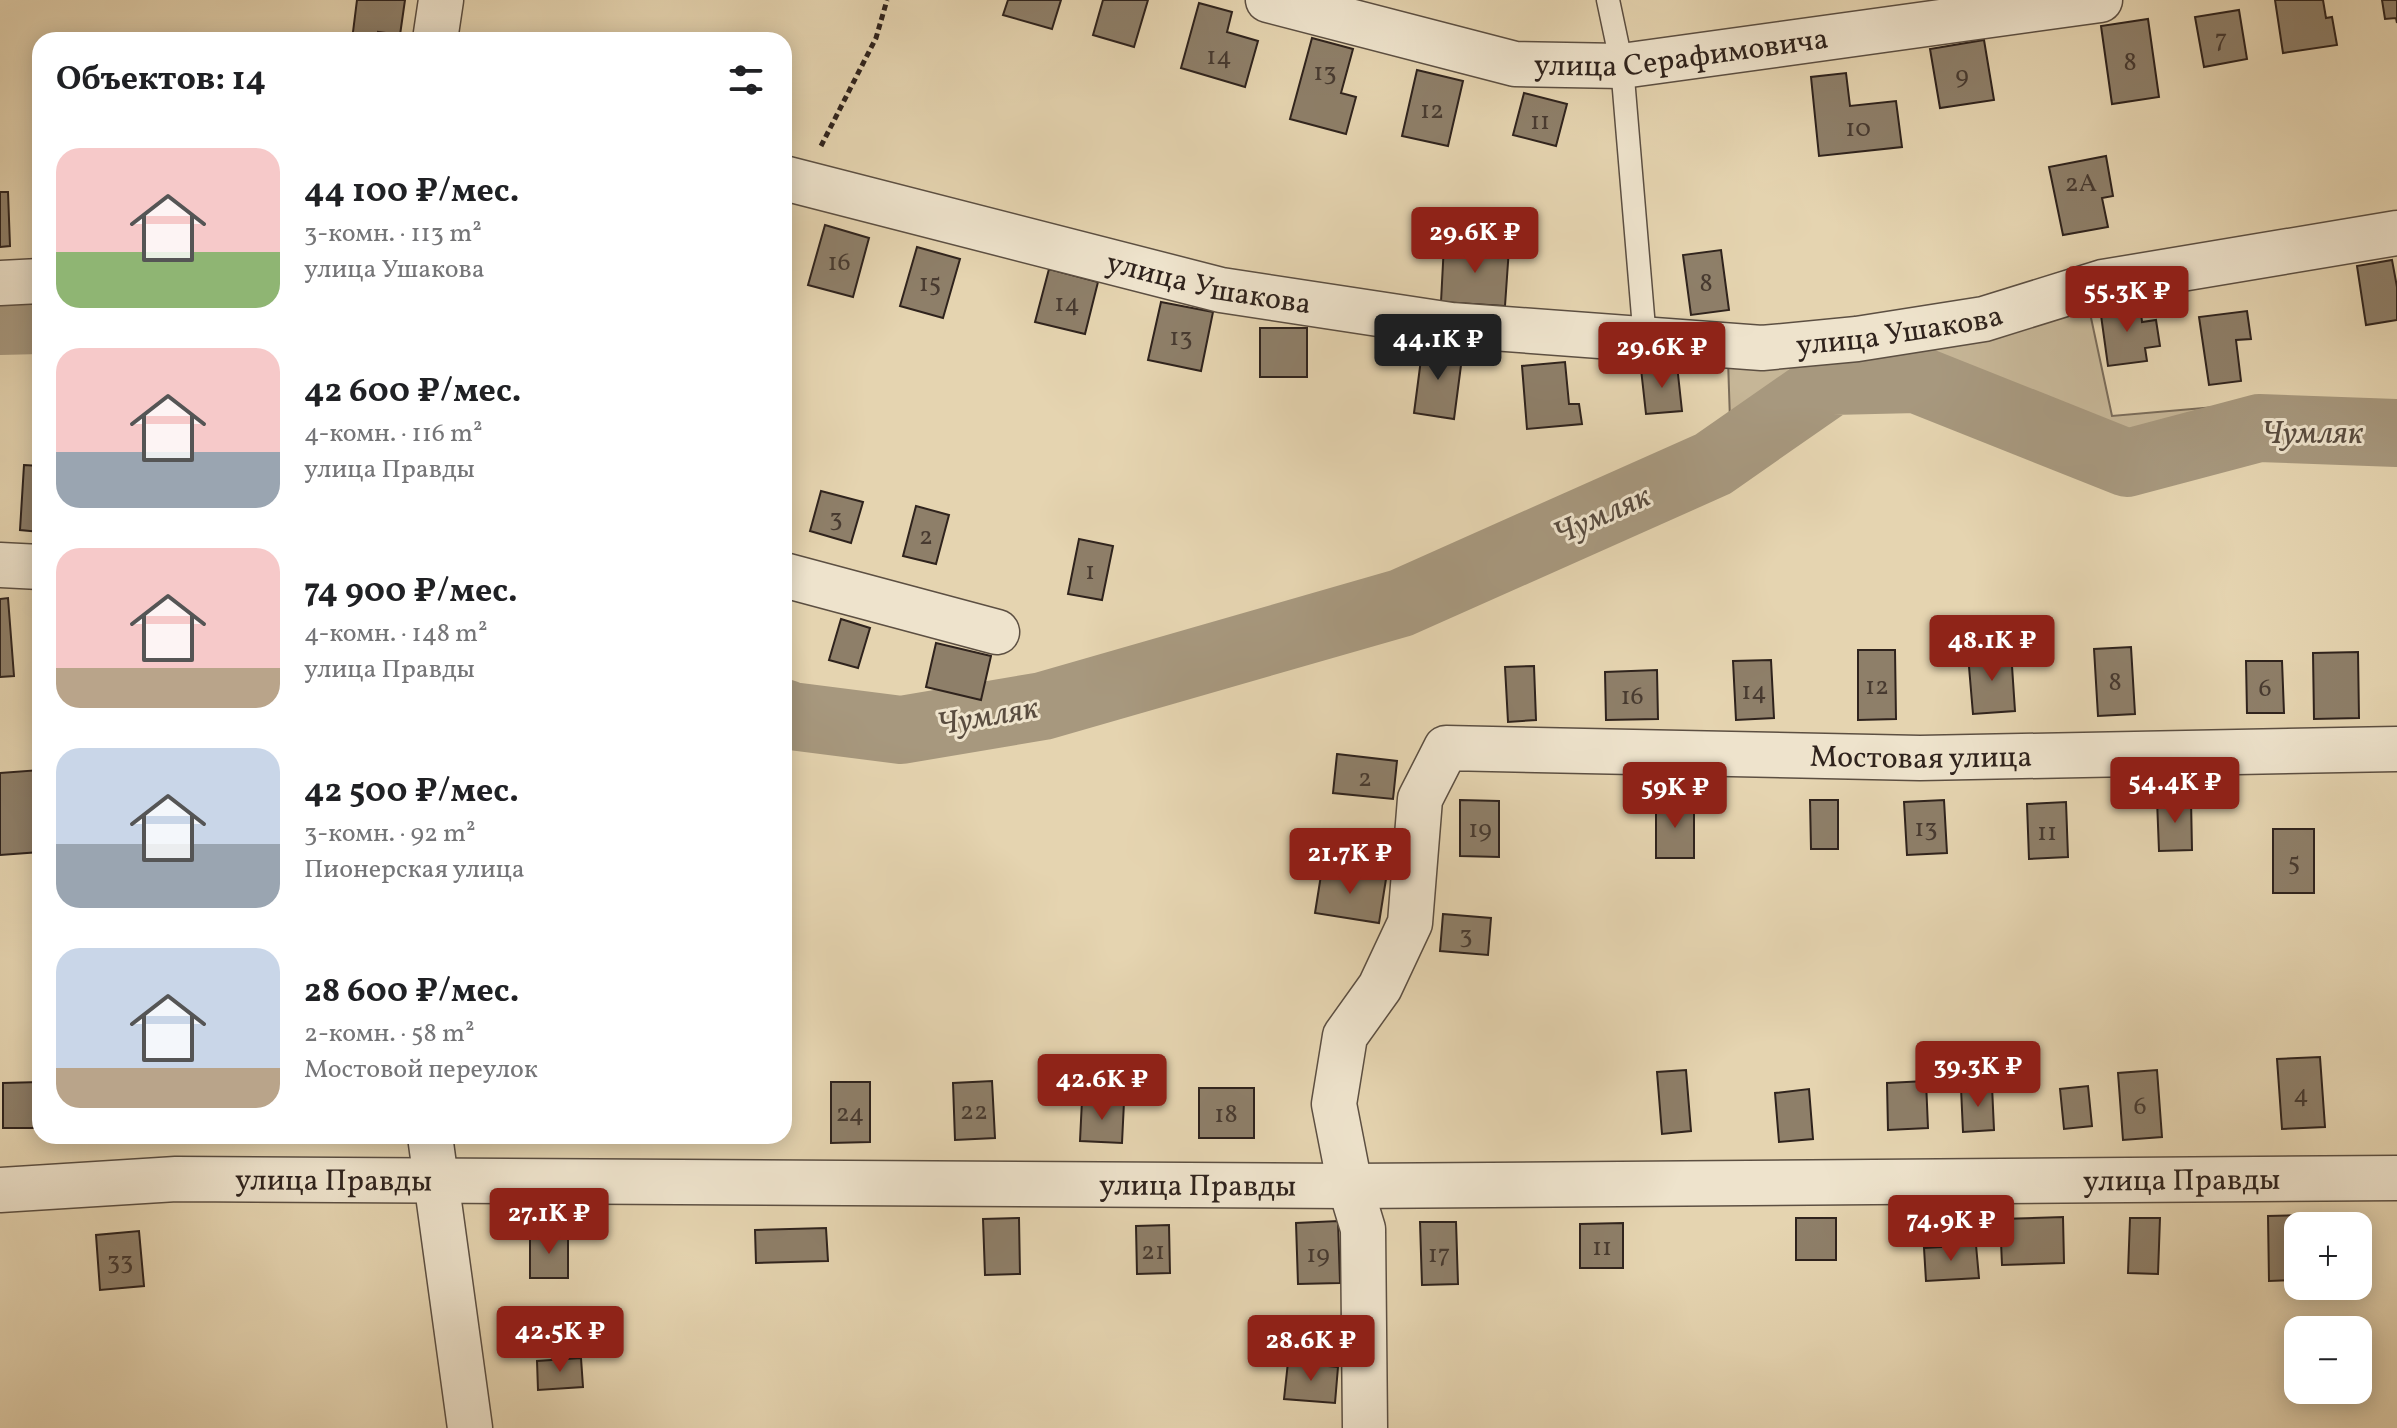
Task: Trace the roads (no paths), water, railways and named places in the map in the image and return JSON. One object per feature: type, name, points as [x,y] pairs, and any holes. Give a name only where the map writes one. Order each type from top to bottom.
[{"type":"street","points":[[436,32],[441,0]]},
{"type":"street","name":"улица Серафимовича","points":[[1268,0],[1515,64],[1622,66],[2100,0]]},
{"type":"street","name":"улица Ушакова","points":[[793,180],[1221,290],[1451,325],[1762,348],[1857,339],[1984,319],[2103,282],[2397,233]]},
{"type":"street","points":[[0,283],[32,281]]},
{"type":"street","points":[[0,565],[32,567]]},
{"type":"street","points":[[792,577],[997,632]]},
{"type":"street","name":"Мостовая улица","points":[[1350,1186],[1334,1104],[1345,1036],[1380,987],[1410,923],[1420,799],[1446,748],[1920,758],[2397,749]]},
{"type":"street","points":[[431,1144],[470,1428]]},
{"type":"street","name":"улица Правды","points":[[0,1190],[176,1179],[1350,1186],[2397,1178]]},
{"type":"street","points":[[1350,1186],[1363,1229],[1365,1428]]},
{"type":"lane","points":[[1608,0],[1622,66],[1645,340]]},
{"type":"waterway","name":"Чумляк","points":[[0,321],[32,320]]},
{"type":"waterway","name":"Чумляк","points":[[792,716],[901,730],[1043,706],[1401,603],[1713,464],[1832,381],[1916,379],[2127,463],[2259,428],[2397,433]]}]
